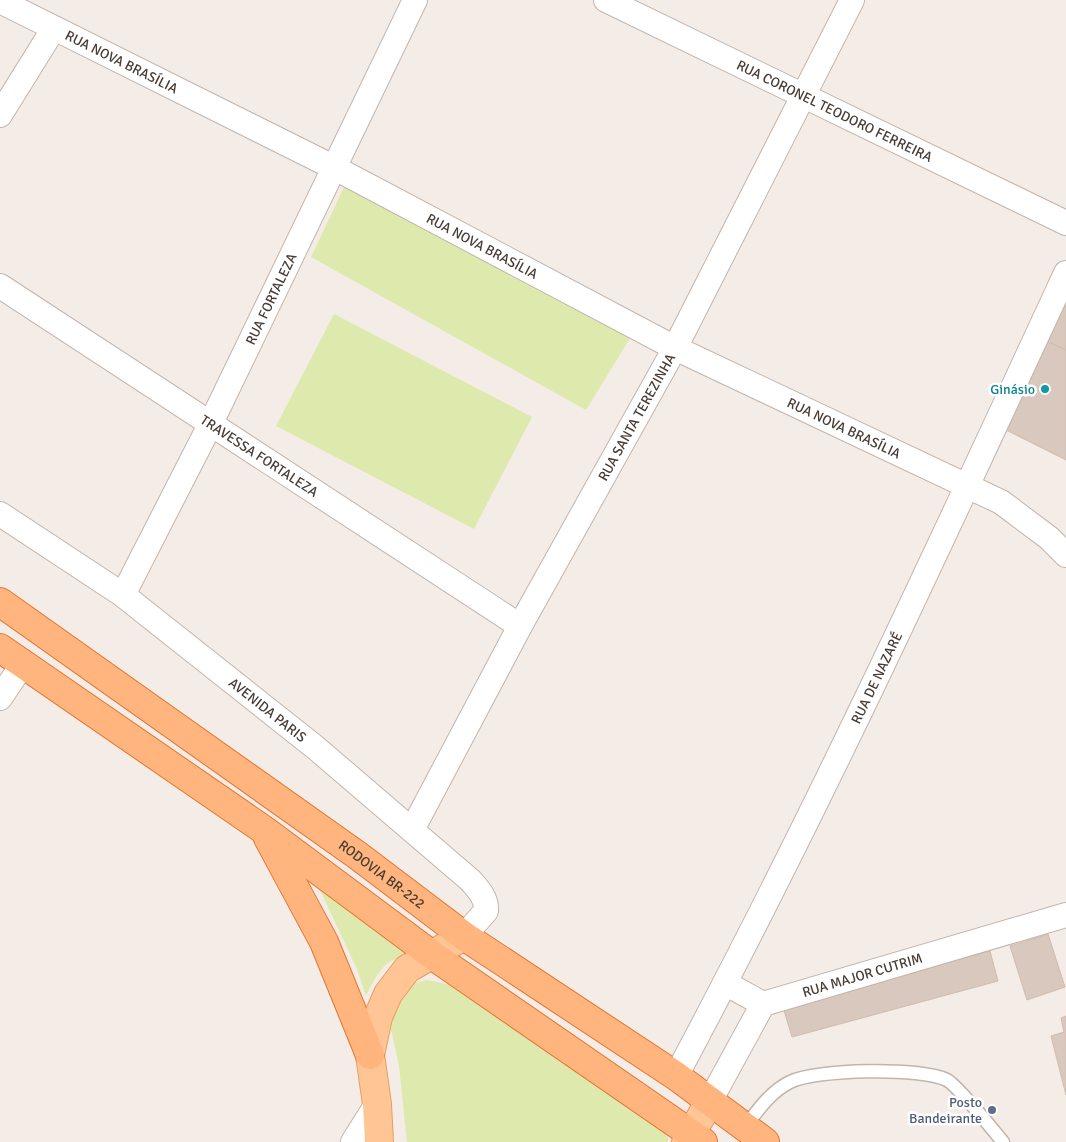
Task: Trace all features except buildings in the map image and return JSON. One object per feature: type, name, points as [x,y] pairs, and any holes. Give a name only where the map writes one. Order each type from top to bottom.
[{"type":"highway","name":"RODOVIA BR-222","points":[[0,602],[357,855],[464,936],[676,1076],[755,1134]]},
{"type":"highway","points":[[0,648],[264,830],[432,955],[693,1139]]},
{"type":"highway","points":[[264,830],[324,942],[370,1055]]},
{"type":"main road","points":[[379,1142],[377,1104],[370,1055],[378,1018],[388,994],[407,969],[464,936]]},
{"type":"main road","points":[[693,1139],[710,1101]]},
{"type":"street","name":"RUA FORTALEZA","points":[[123,594],[210,425],[414,0]]},
{"type":"street","name":"RUA CORONEL TEODORO FERREIRA","points":[[606,0],[1064,219]]},
{"type":"street","name":"RUA SANTA TEREZINHA","points":[[412,830],[520,626],[675,348],[805,96],[852,0]]},
{"type":"street","name":"RUA NOVA BRASÍLIA","points":[[0,1],[333,167],[675,348],[966,488],[1001,502],[1049,538],[1066,556]]},
{"type":"street","points":[[0,115],[54,28]]},
{"type":"street","name":"RUA DE NAZARÉ","points":[[676,1076],[744,949],[966,488],[1066,273]]},
{"type":"street","name":"TRAVESSA FORTALEZA","points":[[0,286],[520,626]]},
{"type":"street","name":"AVENIDA PARIS","points":[[0,514],[123,594],[316,748],[470,880],[485,899],[486,911],[464,936]]},
{"type":"street","points":[[0,698],[23,664]]},
{"type":"street","name":"RUA MAJOR CUTRIM","points":[[763,1004],[1066,914]]},
{"type":"street","points":[[710,1101],[763,1004],[725,983]]},
{"type":"street","points":[[353,1142],[377,1104]]},
{"type":"lane","points":[[755,1134],[769,1096],[791,1081],[821,1074],[897,1071],[932,1074],[949,1081],[1003,1142]]},
{"type":"green space","points":[[344,187],[632,335],[586,410],[311,257]]},
{"type":"green space","points":[[334,314],[532,417],[474,529],[276,426]]},
{"type":"green space","points":[[318,886],[420,951],[399,957],[386,965],[376,977],[366,996],[357,969]]},
{"type":"green space","points":[[427,980],[462,987],[660,1122],[668,1136],[668,1142],[407,1142],[399,1066],[390,1025],[397,999],[409,984]]},
{"type":"place","name":"Ginásio","points":[[1045,389]]},
{"type":"place","name":"Posto Bandeirante","points":[[992,1110]]}]
